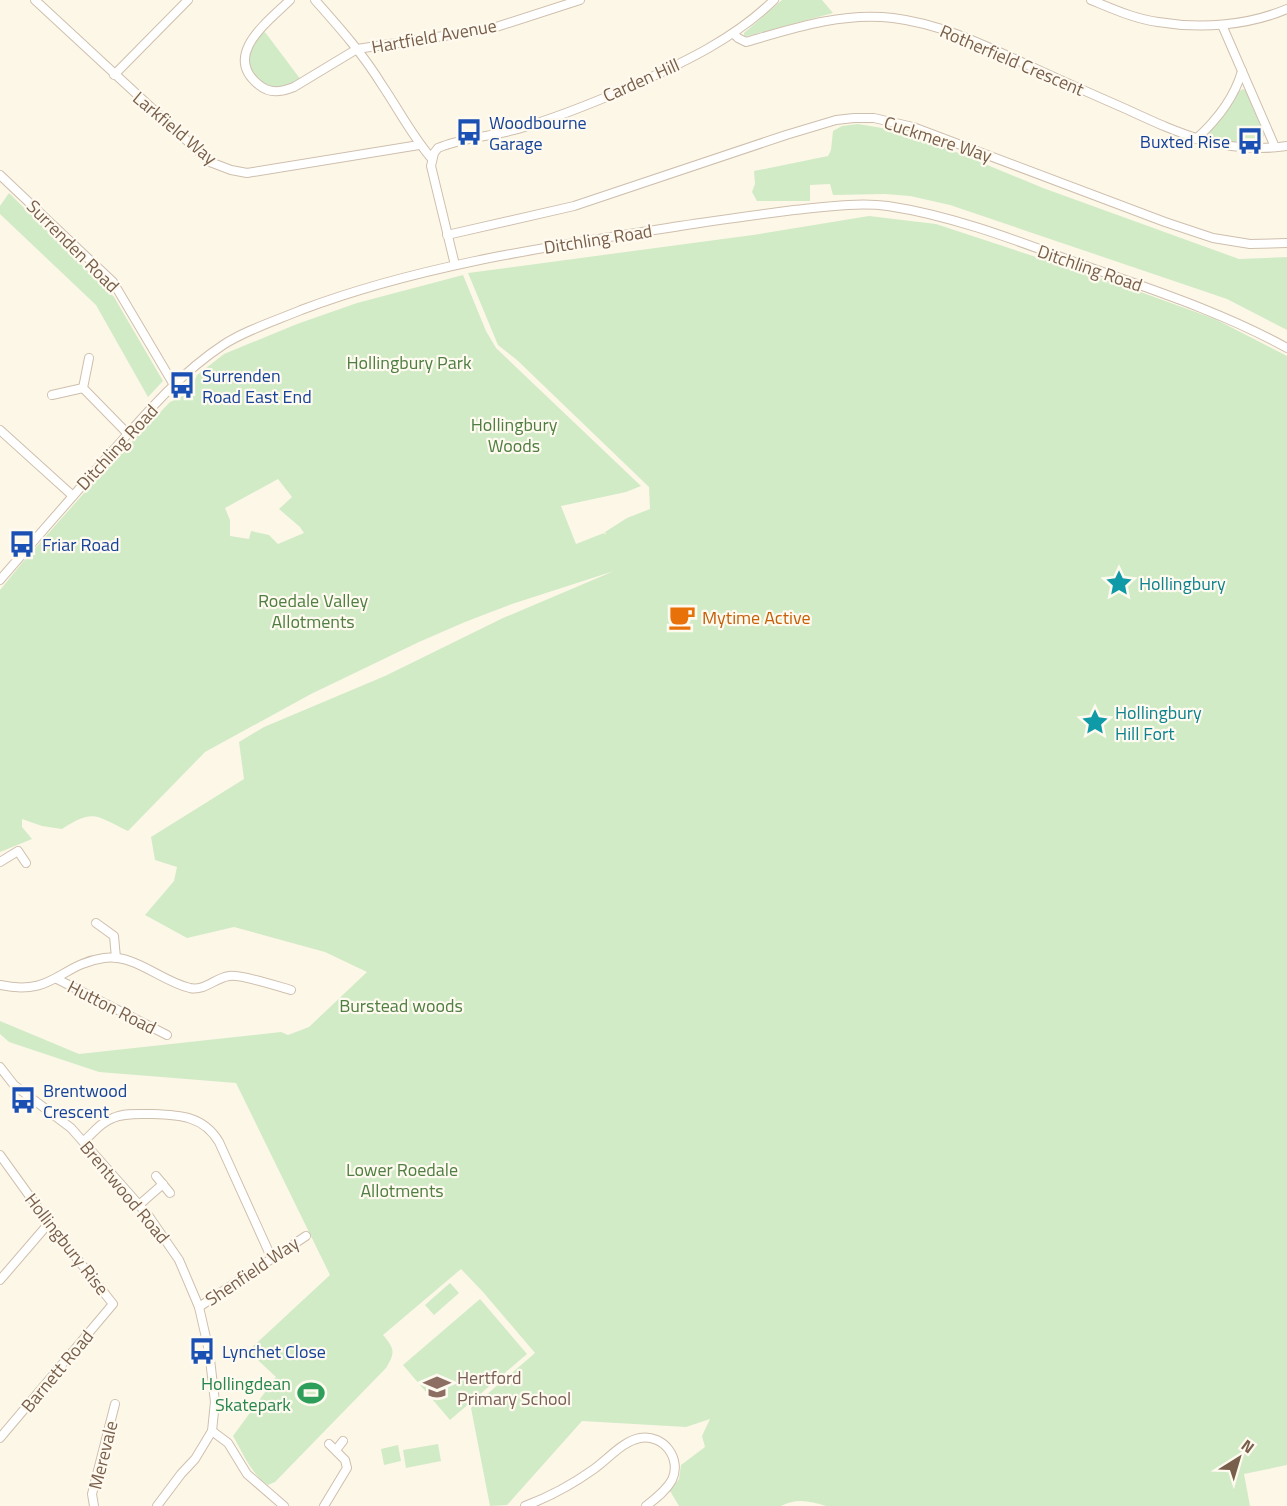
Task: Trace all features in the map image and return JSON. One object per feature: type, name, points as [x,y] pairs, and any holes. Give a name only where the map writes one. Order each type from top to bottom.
[{"type":"street","name":"Larkfield Way","points":[[35,0],[210,162],[231,170],[247,173],[420,145]]},
{"type":"street","points":[[114,75],[188,0]]},
{"type":"street","points":[[290,0],[252,39],[246,49],[244,62],[248,72],[253,81],[262,88],[272,92],[283,92],[357,49]]},
{"type":"street","points":[[315,0],[357,49],[420,145],[432,159],[431,166],[455,265]]},
{"type":"street","name":"Hartfield Avenue","points":[[357,49],[490,29],[580,0]]},
{"type":"street","name":"Carden Hill","points":[[432,159],[436,150],[442,146],[519,129],[590,103],[669,68],[734,33],[774,0]]},
{"type":"street","points":[[1091,0],[1128,15],[1156,22],[1188,26],[1222,25],[1251,20],[1287,9]]},
{"type":"street","name":"Rotherfield Crescent","points":[[734,33],[746,42],[836,19],[883,18],[914,22],[958,35],[994,50],[1196,140],[1232,147],[1287,146]]},
{"type":"street","points":[[1222,25],[1275,147]]},
{"type":"street","points":[[1196,140],[1227,105],[1242,71]]},
{"type":"street","name":"Cuckmere Way","points":[[447,235],[574,206],[836,120],[874,118],[913,127],[1213,238],[1250,244],[1287,243]]},
{"type":"street","name":"Surrenden Road","points":[[1,180],[113,282],[174,384]]},
{"type":"street","name":"Ditchling Road","points":[[0,580],[72,496],[174,384],[194,365],[227,342],[335,297],[455,265],[539,249],[722,219],[828,206],[883,205],[936,215],[1052,253],[1185,301],[1266,336],[1287,348]]},
{"type":"street","points":[[83,388],[89,358]]},
{"type":"street","points":[[52,395],[83,388]]},
{"type":"street","points":[[83,388],[128,434]]},
{"type":"street","points":[[0,430],[72,496]]},
{"type":"street","points":[[0,862],[18,851],[26,863]]},
{"type":"street","points":[[96,923],[114,936],[116,958]]},
{"type":"street","points":[[0,985],[18,988],[34,987],[57,979],[84,963],[116,958],[144,967],[190,988],[199,989],[232,975],[291,990]]},
{"type":"street","name":"Hutton Road","points":[[57,979],[167,1035]]},
{"type":"street","name":"Brentwood Road","points":[[0,1067],[14,1085],[56,1115],[84,1141],[139,1205],[175,1254],[190,1282],[199,1307],[209,1351],[215,1402],[212,1431],[195,1459],[157,1506]]},
{"type":"street","points":[[84,1141],[105,1122],[124,1115],[178,1115],[201,1122],[219,1142],[272,1259]]},
{"type":"street","name":"Hollingbury Rise","points":[[0,1155],[49,1223],[113,1304]]},
{"type":"street","points":[[156,1176],[170,1192]]},
{"type":"street","points":[[139,1205],[163,1184]]},
{"type":"street","points":[[0,1280],[49,1223]]},
{"type":"street","name":"Shenfield Way","points":[[199,1307],[306,1236]]},
{"type":"street","name":"Barnett Road","points":[[0,1438],[113,1304]]},
{"type":"street","name":"Merevale","points":[[94,1506],[92,1494],[116,1404]]},
{"type":"street","points":[[212,1431],[228,1443],[247,1474],[284,1506]]},
{"type":"street","points":[[525,1506],[548,1497],[579,1479],[624,1446],[641,1438],[653,1439],[666,1446],[673,1454],[675,1467],[669,1485],[646,1506]]},
{"type":"street","points":[[336,1450],[343,1442]]},
{"type":"street","points":[[324,1506],[347,1468],[345,1460],[329,1443]]},
{"type":"green space","points":[[782,0],[822,0],[833,13],[744,37],[744,33]]},
{"type":"green space","points":[[265,32],[301,80],[286,86],[272,87],[261,82],[253,74],[249,64],[249,53],[254,42]]},
{"type":"green space","points":[[1243,89],[1246,91],[1264,135],[1261,140],[1241,143],[1208,136],[1226,113],[1237,93]]},
{"type":"green space","points":[[858,124],[888,129],[944,147],[1043,188],[1239,259],[1287,257],[1287,330],[1227,299],[950,205],[910,196],[833,195],[830,184],[810,185],[810,201],[757,201],[752,192],[755,184],[754,171],[828,156],[833,131],[842,126]]},
{"type":"green space","points":[[9,193],[114,297],[163,381],[148,397],[96,305],[0,214],[0,206]]},
{"type":"green space","points":[[869,216],[936,224],[1124,286],[1215,319],[1287,356],[1287,1465],[1244,1474],[1250,1506],[826,1506],[803,1501],[781,1506],[679,1506],[670,1491],[679,1479],[681,1465],[705,1447],[702,1436],[710,1419],[686,1427],[582,1421],[507,1505],[490,1506],[471,1408],[535,1353],[461,1269],[383,1335],[390,1343],[392,1350],[386,1368],[275,1482],[268,1485],[252,1469],[233,1436],[276,1377],[248,1351],[330,1275],[236,1083],[99,1072],[9,1042],[0,1034],[0,1021],[79,1054],[281,1032],[288,1035],[309,1027],[367,972],[325,952],[234,927],[187,938],[145,915],[174,881],[177,867],[155,860],[151,837],[244,779],[239,742],[264,727],[385,676],[503,618],[614,571],[512,604],[465,622],[311,694],[205,752],[128,831],[95,816],[81,818],[62,829],[42,826],[22,819],[22,827],[32,839],[0,852],[0,590],[100,475],[170,402],[189,393],[197,375],[224,354],[297,324],[357,303],[463,275],[486,331],[496,348],[641,486],[626,492],[561,506],[576,544],[604,533],[606,535],[605,532],[627,518],[650,509],[649,487],[517,360],[498,345],[468,273],[753,235]],"holes":[[[278,479],[292,497],[279,509],[304,533],[278,544],[269,535],[251,531],[249,539],[230,536],[230,520],[225,508]]]},
{"type":"green space","points":[[450,1283],[459,1293],[434,1315],[425,1305]]},
{"type":"green space","points":[[480,1299],[527,1354],[450,1420],[403,1365]]},
{"type":"green space","points":[[438,1444],[441,1461],[406,1468],[403,1450]]},
{"type":"green space","points":[[398,1445],[401,1461],[384,1465],[381,1449]]},
{"type":"place","name":"Woodbourne Garage","points":[[469,132]]},
{"type":"place","name":"Buxted Rise","points":[[1250,141]]},
{"type":"place","name":"Surrenden Road East End","points":[[182,385]]},
{"type":"place","name":"Friar Road","points":[[22,544]]},
{"type":"place","name":"Hollingbury","points":[[1119,583]]},
{"type":"place","name":"Mytime Active","points":[[682,617]]},
{"type":"place","name":"Hollingbury Hill Fort","points":[[1095,722]]},
{"type":"place","name":"Brentwood Crescent","points":[[23,1100]]},
{"type":"place","name":"Lynchet Close","points":[[202,1351]]},
{"type":"place","name":"Hertford Primary School","points":[[437,1387]]},
{"type":"place","name":"Hollingdean Skatepark","points":[[311,1393]]},
{"type":"park label","name":"Hollingbury Park","points":[[409,362]]},
{"type":"park label","name":"Hollingbury Woods","points":[[514,434]]},
{"type":"park label","name":"Roedale Valley Allotments","points":[[313,610]]},
{"type":"park label","name":"Burstead woods","points":[[401,1005]]},
{"type":"park label","name":"Lower Roedale Allotments","points":[[402,1179]]}]
